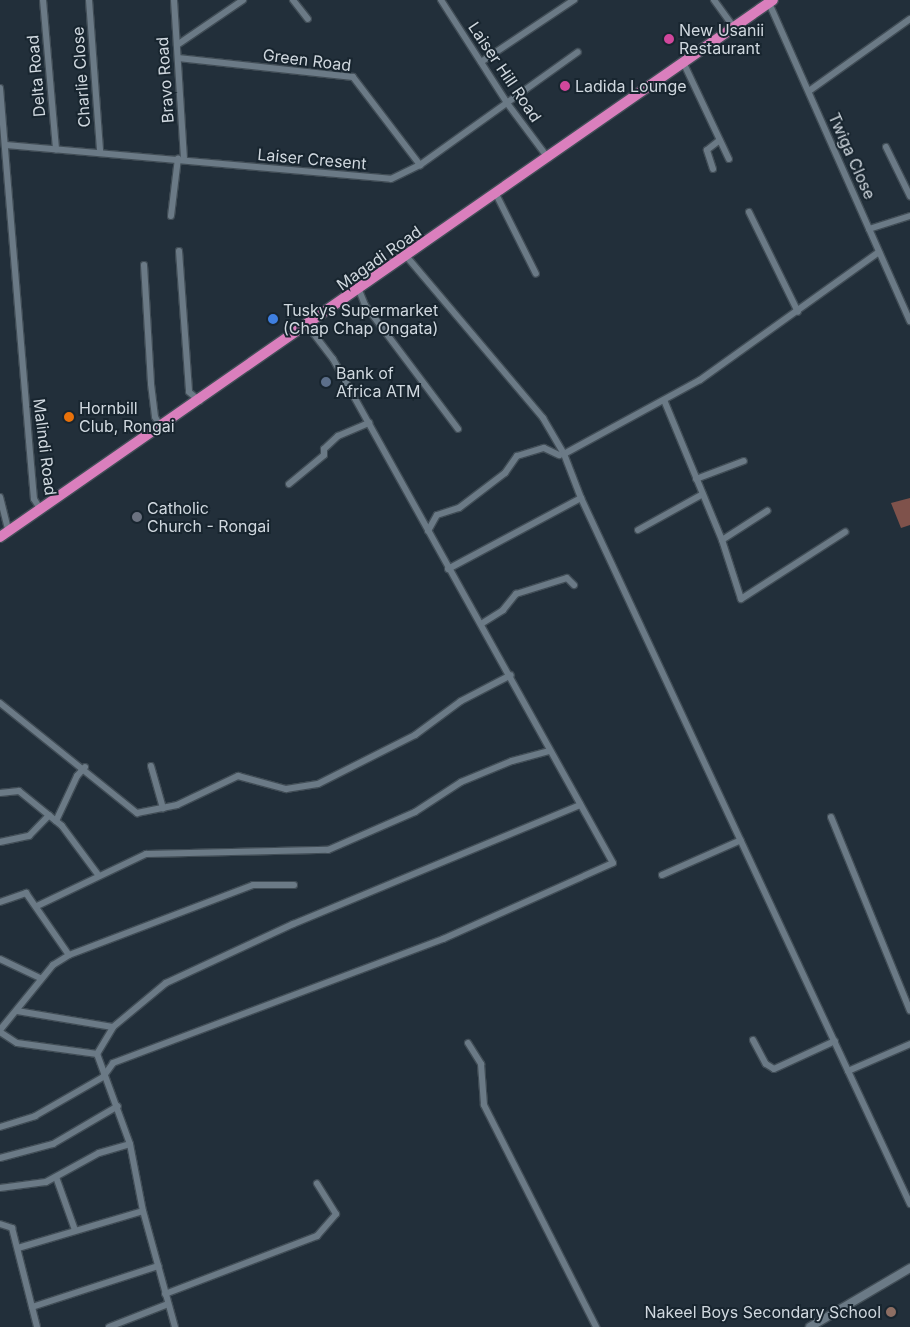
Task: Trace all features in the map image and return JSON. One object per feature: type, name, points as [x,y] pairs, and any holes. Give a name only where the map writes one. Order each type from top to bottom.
[{"type":"highway","name":"Magadi Road","points":[[4,535],[360,290],[771,1]]},
{"type":"street","name":"Delta Road","points":[[43,0],[56,150]]},
{"type":"street","name":"Charlie Close","points":[[89,0],[100,151]]},
{"type":"street","name":"Bravo Road","points":[[171,216],[181,158],[174,0]]},
{"type":"street","points":[[177,46],[243,0]]},
{"type":"street","points":[[293,0],[308,19]]},
{"type":"street","name":"Laiser Hill Road","points":[[441,0],[507,103],[549,158]]},
{"type":"street","points":[[482,62],[574,0]]},
{"type":"street","points":[[714,0],[734,28]]},
{"type":"street","name":"Twiga Close","points":[[771,1],[910,321]]},
{"type":"street","points":[[809,92],[910,19]]},
{"type":"street","name":"Laiser Cresent","points":[[6,145],[181,158],[391,179],[420,165],[578,52]]},
{"type":"street","name":"Green Road","points":[[178,58],[353,77],[420,165]]},
{"type":"street","points":[[684,64],[729,159]]},
{"type":"street","name":"Malindi Road","points":[[0,88],[28,441],[34,499],[41,510]]},
{"type":"street","points":[[712,169],[707,150],[720,140]]},
{"type":"street","points":[[886,147],[910,196]]},
{"type":"street","points":[[496,194],[536,274]]},
{"type":"street","points":[[749,212],[798,312]]},
{"type":"street","points":[[869,229],[910,216]]},
{"type":"street","points":[[179,251],[189,392],[200,400]]},
{"type":"street","points":[[428,531],[437,514],[459,508],[505,473],[517,456],[544,448],[562,455],[664,400],[798,312],[879,252]]},
{"type":"street","points":[[407,257],[543,418],[742,840],[910,1204]]},
{"type":"street","points":[[144,265],[152,392],[155,417],[162,427]]},
{"type":"street","points":[[360,290],[365,305],[458,429]]},
{"type":"street","points":[[0,1127],[35,1116],[103,1077],[113,1063],[443,939],[613,863],[550,751],[511,675],[448,568],[333,359],[307,326]]},
{"type":"street","points":[[664,400],[722,540],[740,598],[744,599],[845,532]]},
{"type":"street","points":[[289,484],[324,456],[324,449],[338,436],[369,423]]},
{"type":"street","points":[[696,479],[744,462]]},
{"type":"street","points":[[638,530],[702,494]]},
{"type":"street","points":[[0,497],[4,535]]},
{"type":"street","points":[[448,568],[581,498]]},
{"type":"street","points":[[722,540],[767,511]]},
{"type":"street","points":[[481,624],[503,610],[516,594],[566,578],[574,585]]},
{"type":"street","points":[[0,703],[85,767],[132,811],[163,808],[238,776],[286,789],[318,784],[415,735],[461,701],[511,675]]},
{"type":"street","points":[[37,906],[146,854],[328,850],[415,812],[461,782],[512,761],[550,751]]},
{"type":"street","points":[[151,766],[163,808]]},
{"type":"street","points":[[56,822],[85,767]]},
{"type":"street","points":[[1,790],[19,791],[56,822],[80,846],[99,876]]},
{"type":"street","points":[[175,1327],[143,1211],[130,1144],[118,1106],[103,1077],[97,1054],[113,1027],[166,983],[294,924],[580,805]]},
{"type":"street","points":[[0,842],[29,836],[49,816]]},
{"type":"street","points":[[831,817],[910,1011]]},
{"type":"street","points":[[662,875],[742,840]]},
{"type":"street","points":[[97,1054],[17,1042],[0,1031],[17,1011],[40,978],[69,955],[253,885],[294,885]]},
{"type":"street","points":[[0,902],[26,893],[37,906],[69,955]]},
{"type":"street","points":[[0,960],[40,978]]},
{"type":"street","points":[[17,1011],[113,1027]]},
{"type":"street","points":[[753,1040],[766,1064],[774,1069],[836,1042]]},
{"type":"street","points":[[468,1043],[481,1064],[484,1105],[596,1327]]},
{"type":"street","points":[[848,1071],[910,1044]]},
{"type":"street","points":[[0,1158],[53,1144],[118,1106]]},
{"type":"street","points":[[0,1188],[28,1186],[56,1177],[96,1155],[130,1144]]},
{"type":"street","points":[[56,1177],[75,1230]]},
{"type":"street","points":[[165,1294],[317,1236],[336,1214],[318,1182]]},
{"type":"street","points":[[18,1248],[143,1211]]},
{"type":"street","points":[[0,1224],[10,1225],[18,1248],[37,1327]]},
{"type":"street","points":[[32,1307],[158,1266]]},
{"type":"street","points":[[810,1327],[910,1268]]},
{"type":"street","points":[[109,1327],[168,1304]]},
{"type":"building","points":[[910,498],[910,525],[901,528],[891,503]]},
{"type":"place","name":"New Usanii Restaurant","points":[[669,39]]},
{"type":"place","name":"Ladida Lounge","points":[[565,86]]},
{"type":"place","name":"Tuskys Supermarket (Chap Chap Ongata)","points":[[273,319]]},
{"type":"place","name":"Bank of Africa ATM","points":[[326,382]]},
{"type":"place","name":"Hornbill Club, Rongai","points":[[69,417]]},
{"type":"place","name":"Catholic Church - Rongai","points":[[137,517]]},
{"type":"place","name":"Nakeel Boys Secondary School","points":[[891,1312]]}]
